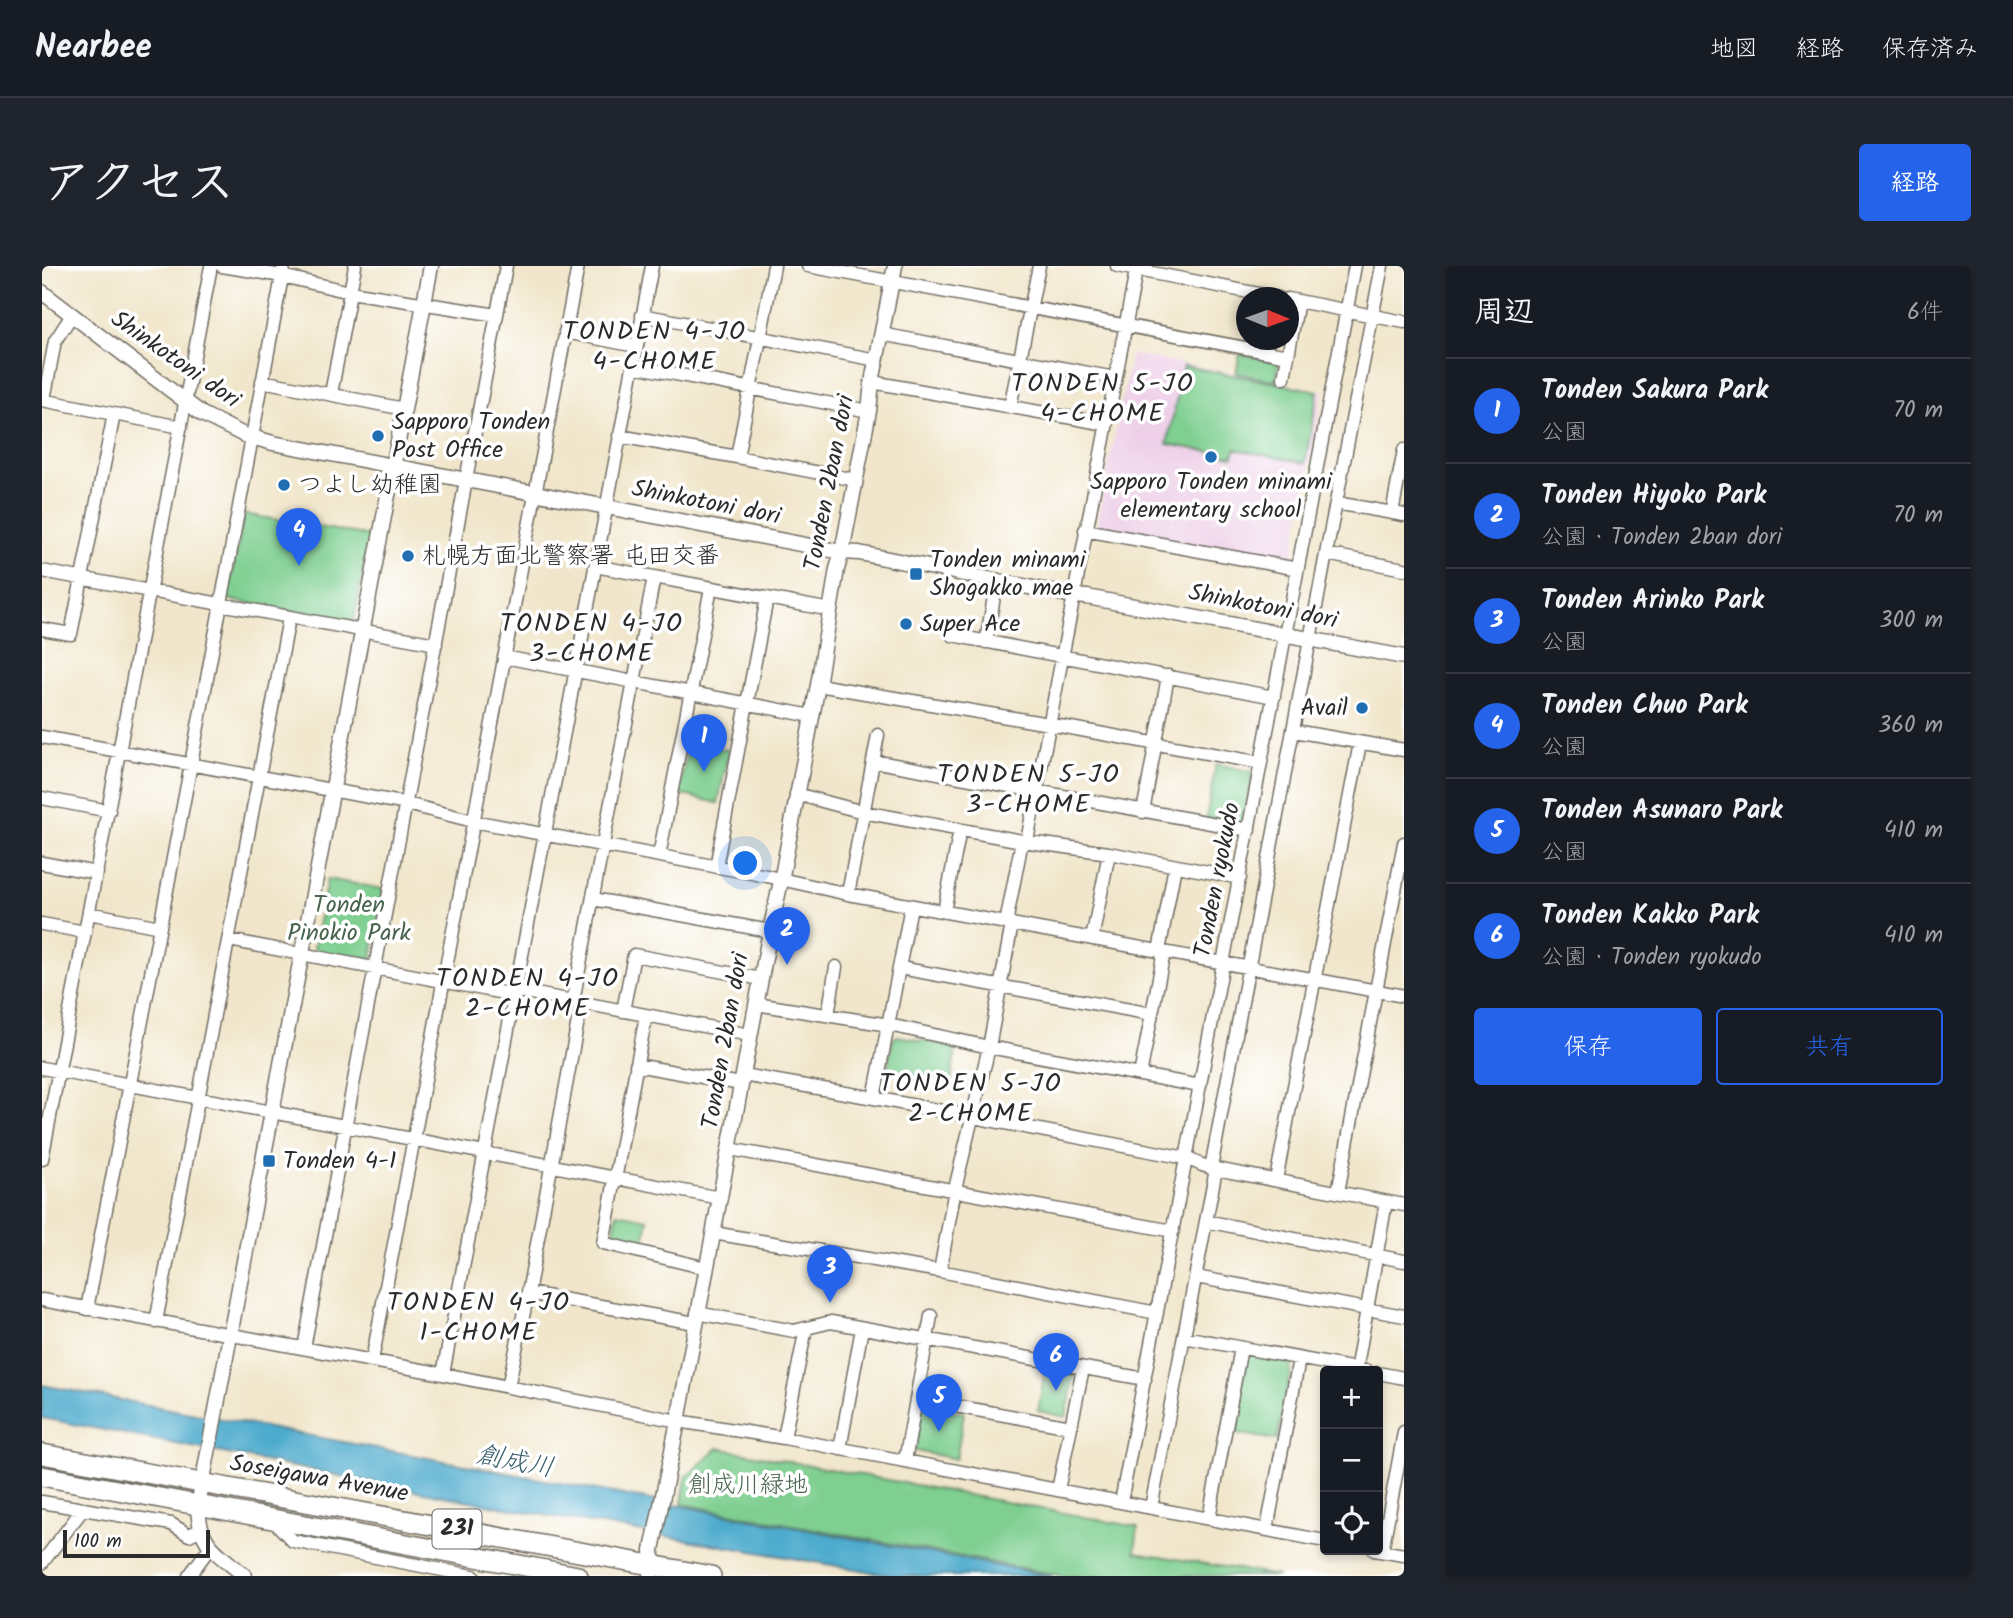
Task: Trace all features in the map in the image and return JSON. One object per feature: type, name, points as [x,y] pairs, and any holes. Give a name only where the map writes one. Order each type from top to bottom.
[{"type":"highway","name":"Soseigawa Avenue","points":[[42,1454],[202,1482],[652,1571],[711,1576]]},
{"type":"highway","name":"Soseigawa Avenue","points":[[42,1476],[578,1576]]},
{"type":"street","points":[[42,1159],[211,266]]},
{"type":"street","points":[[222,266],[283,271],[350,292],[497,315]]},
{"type":"street","points":[[331,394],[355,266]]},
{"type":"street","points":[[245,1576],[211,1546],[200,1530],[198,1506],[431,266]]},
{"type":"street","points":[[304,1348],[506,266]]},
{"type":"street","points":[[372,1361],[578,266]]},
{"type":"street","points":[[443,1374],[652,266]]},
{"type":"street","points":[[737,457],[774,266]]},
{"type":"street","points":[[808,266],[1288,356]]},
{"type":"street","name":"Tonden 2ban dori","points":[[652,1571],[653,1542],[781,881],[895,266]]},
{"type":"street","points":[[1010,407],[1039,266]]},
{"type":"street","points":[[1117,266],[1236,289]]},
{"type":"street","name":"Tonden ryokudo","points":[[1121,1502],[1356,266]]},
{"type":"street","points":[[1151,1508],[1196,1278],[1213,1168],[1310,639],[1382,266]]},
{"type":"street","points":[[940,1272],[955,1189],[989,1047],[1009,924],[1037,792],[1136,268]]},
{"type":"street","points":[[87,1309],[283,271]]},
{"type":"street","name":"Shinkotoni dori","points":[[42,292],[202,414],[251,437],[273,443],[536,495],[859,553],[1073,596],[1404,657]]},
{"type":"street","points":[[1299,301],[1404,322]]},
{"type":"street","points":[[72,315],[48,340],[43,400],[180,427]]},
{"type":"street","points":[[642,315],[877,360]]},
{"type":"street","points":[[565,332],[636,346]]},
{"type":"street","points":[[881,334],[1115,378]]},
{"type":"street","points":[[1284,378],[1289,350]]},
{"type":"street","points":[[632,366],[869,411]]},
{"type":"street","points":[[262,382],[404,409]]},
{"type":"street","points":[[872,382],[1105,424]]},
{"type":"street","points":[[42,629],[71,634],[114,414]]},
{"type":"street","points":[[620,436],[856,480]]},
{"type":"street","points":[[1336,503],[1398,514],[1404,450]]},
{"type":"street","points":[[1085,530],[1298,569]]},
{"type":"street","points":[[1326,554],[1404,569]]},
{"type":"street","points":[[595,566],[831,610]]},
{"type":"street","points":[[42,571],[436,644]]},
{"type":"street","points":[[509,1387],[551,1165],[593,899],[654,578]]},
{"type":"street","points":[[986,642],[997,580]]},
{"type":"street","points":[[659,856],[710,588]]},
{"type":"street","points":[[716,867],[767,598]]},
{"type":"street","points":[[156,1322],[289,618]]},
{"type":"street","points":[[952,635],[1274,696]]},
{"type":"street","points":[[505,657],[812,716]]},
{"type":"street","points":[[1143,812],[1168,677]]},
{"type":"street","points":[[818,685],[1049,724],[1261,764]]},
{"type":"street","points":[[1294,731],[1404,750]]},
{"type":"street","points":[[848,894],[878,735]]},
{"type":"street","points":[[42,737],[407,804],[473,821],[848,894],[1404,996]]},
{"type":"street","points":[[1276,1180],[1360,743]]},
{"type":"street","points":[[873,761],[1249,831]]},
{"type":"street","points":[[796,794],[863,812],[1240,878]]},
{"type":"street","points":[[42,798],[108,811]]},
{"type":"street","points":[[944,911],[960,830]]},
{"type":"street","points":[[1338,1192],[1404,843]]},
{"type":"street","points":[[1092,939],[1109,853]]},
{"type":"street","points":[[42,863],[97,873]]},
{"type":"street","points":[[1140,1075],[1175,866]]},
{"type":"street","points":[[593,899],[770,931]]},
{"type":"street","points":[[874,1098],[911,905]]},
{"type":"street","points":[[89,913],[160,927]]},
{"type":"street","points":[[42,924],[85,932]]},
{"type":"street","points":[[229,940],[375,969],[750,1035]]},
{"type":"street","points":[[623,1011],[634,955],[761,979]]},
{"type":"street","points":[[828,1014],[836,967]]},
{"type":"street","points":[[900,968],[1152,1014]]},
{"type":"street","points":[[756,1004],[889,1025],[989,1047],[1200,1086]]},
{"type":"street","points":[[646,1016],[603,1243],[706,1268]]},
{"type":"street","points":[[636,1065],[874,1098],[1186,1158],[1213,1168],[1404,1205]]},
{"type":"street","points":[[42,1068],[720,1198]]},
{"type":"street","points":[[730,1149],[1173,1231]]},
{"type":"street","points":[[1361,1366],[1367,1310],[1387,1202]]},
{"type":"street","points":[[1206,1222],[1404,1261]]},
{"type":"street","points":[[713,1233],[1157,1313]]},
{"type":"street","points":[[1196,1278],[1404,1316]]},
{"type":"street","points":[[528,1293],[794,1331],[831,1322],[1144,1379]]},
{"type":"street","points":[[42,1300],[443,1374],[678,1421],[784,1438],[1320,1538]]},
{"type":"street","points":[[905,1461],[931,1317]]},
{"type":"street","points":[[784,1438],[806,1328]]},
{"type":"street","points":[[840,1449],[862,1328]]},
{"type":"street","points":[[1184,1337],[1335,1366]]},
{"type":"street","points":[[1209,1518],[1241,1348]]},
{"type":"street","points":[[1266,1529],[1299,1359]]},
{"type":"street","points":[[1058,1490],[1083,1368]]},
{"type":"street","points":[[1383,1374],[1404,1378]]},
{"type":"street","points":[[916,1399],[1071,1427]]},
{"type":"street","points":[[1383,1527],[1404,1432]]},
{"type":"street","points":[[42,1502],[170,1524],[189,1535],[200,1530]]},
{"type":"street","points":[[42,1563],[83,1509]]},
{"type":"street","points":[[273,1520],[293,1541],[448,1574],[473,1576]]},
{"type":"street","points":[[189,1576],[211,1546]]},
{"type":"street","points":[[1383,1551],[1404,1555]]},
{"type":"shaded area","name":"Sapporo Tonden minami elementary school","points":[[1131,354],[1323,391],[1292,559],[1288,561],[1100,526],[1097,523]]},
{"type":"green space","points":[[1240,354],[1279,362],[1276,381],[1236,373]]},
{"type":"green space","points":[[1184,366],[1318,391],[1305,463],[1235,449],[1233,456],[1167,444]]},
{"type":"green space","points":[[244,514],[370,536],[354,620],[350,622],[231,600],[228,596]]},
{"type":"green space","points":[[689,742],[729,750],[718,803],[679,794]]},
{"type":"green space","points":[[1216,764],[1253,772],[1243,826],[1206,818]]},
{"type":"green space","name":"Tonden Pinokio Park","points":[[327,879],[384,889],[372,958],[368,961],[317,951],[314,948]]},
{"type":"green space","points":[[897,1036],[956,1047],[951,1081],[887,1070],[893,1039]]},
{"type":"green space","points":[[617,1213],[648,1219],[644,1243],[613,1237]]},
{"type":"green space","points":[[1250,1354],[1289,1362],[1292,1366],[1277,1440],[1231,1432],[1245,1357]]},
{"type":"green space","points":[[1046,1365],[1075,1371],[1066,1417],[1038,1411]]},
{"type":"green space","points":[[922,1405],[964,1413],[956,1459],[915,1451]]},
{"type":"green space","name":"創成川緑地","points":[[718,1448],[1138,1527],[1135,1552],[1278,1576],[1063,1576],[682,1504],[686,1477]]},
{"type":"water","points":[[42,1385],[1052,1576],[895,1576],[532,1513],[42,1418]]},
{"type":"place","name":"Sapporo Tonden Post Office","points":[[378,436]]},
{"type":"place","name":"Sapporo Tonden minami elementary school","points":[[1211,457]]},
{"type":"place","name":"つよし幼稚園","points":[[284,485]]},
{"type":"place","name":"札幌方面北警察署 屯田交番","points":[[408,556]]},
{"type":"place","name":"Tonden Chuo Park","points":[[299,566]]},
{"type":"place","name":"Tonden minami Shogakko mae","points":[[916,574]]},
{"type":"place","name":"Super Ace","points":[[906,624]]},
{"type":"place","name":"Avail","points":[[1362,708]]},
{"type":"place","name":"Tonden Sakura Park","points":[[704,772]]},
{"type":"place","name":"Tonden Hiyoko Park","points":[[787,965]]},
{"type":"place","name":"Tonden 4-1","points":[[269,1161]]},
{"type":"place","name":"Tonden Arinko Park","points":[[830,1303]]},
{"type":"place","name":"Tonden Kakko Park","points":[[1056,1391]]},
{"type":"place","name":"Tonden Asunaro Park","points":[[939,1432]]},
{"type":"district","name":"TONDEN 4-JO 4-CHOME","points":[[655,347]]},
{"type":"district","name":"TONDEN 5-JO 4-CHOME","points":[[1103,399]]},
{"type":"district","name":"TONDEN 4-JO 3-CHOME","points":[[592,639]]},
{"type":"district","name":"TONDEN 5-JO 3-CHOME","points":[[1029,790]]},
{"type":"district","name":"TONDEN 4-JO 2-CHOME","points":[[528,994]]},
{"type":"district","name":"TONDEN 5-JO 2-CHOME","points":[[971,1099]]},
{"type":"district","name":"TONDEN 4-JO 1-CHOME","points":[[479,1318]]},
{"type":"water label","name":"創成川","points":[[515,1462]]}]
